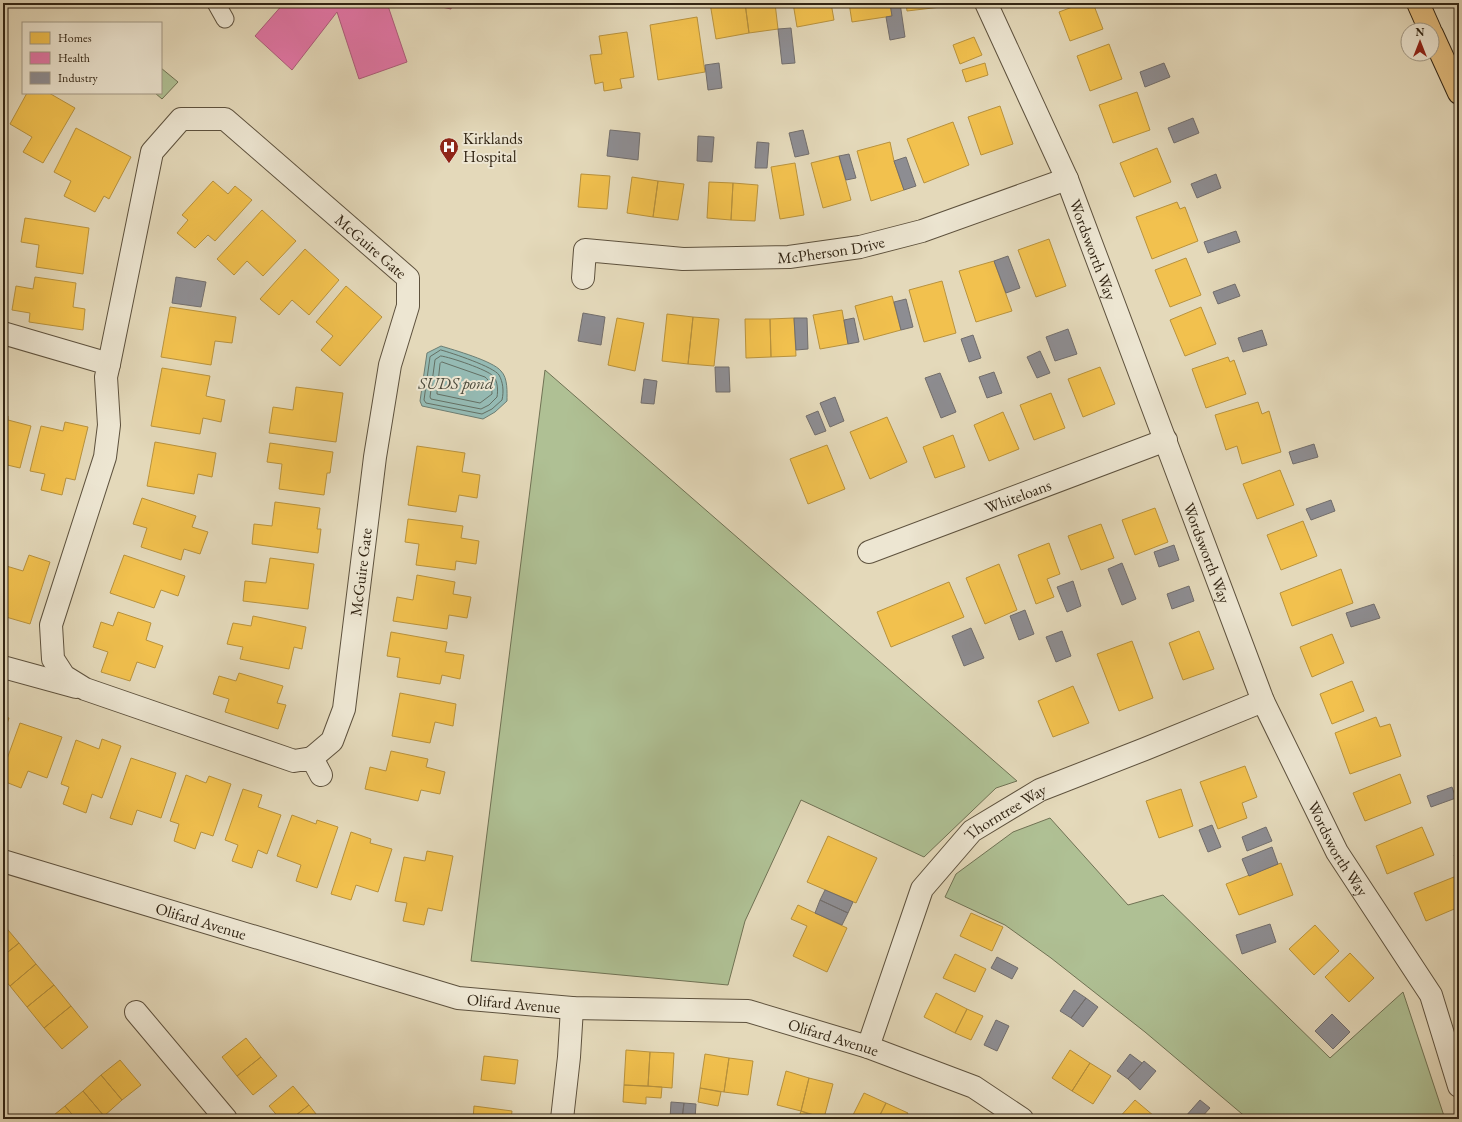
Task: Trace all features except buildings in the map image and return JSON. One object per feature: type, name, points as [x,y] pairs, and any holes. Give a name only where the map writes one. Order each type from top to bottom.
[{"type":"highway","points":[[1418,3],[1426,22]]},
{"type":"highway","points":[[1440,51],[1459,93]]},
{"type":"street","name":"Wordsworth Way","points":[[986,3],[1067,179],[1263,701],[1337,852],[1431,995],[1459,1086]]},
{"type":"street","name":"McGuire Gate","points":[[181,119],[225,119],[408,278],[408,306],[390,365],[375,456],[344,710],[332,741],[317,766],[294,761],[85,689],[64,676],[53,659],[51,626],[105,456],[109,425],[106,377],[152,152],[181,119]]},
{"type":"street","name":"McPherson Drive","points":[[583,278],[585,250],[683,259],[789,257],[860,247],[922,231],[1067,179]]},
{"type":"street","points":[[3,333],[109,364]]},
{"type":"street","name":"Whiteloans","points":[[869,552],[1166,440]]},
{"type":"street","points":[[3,667],[85,689]]},
{"type":"street","name":"Thorntree Way","points":[[868,1047],[922,889],[972,831],[1040,790],[1263,701]]},
{"type":"street","name":"Olifard Avenue","points":[[3,861],[458,998],[572,1008],[748,1010],[868,1047],[974,1087],[1022,1119]]},
{"type":"street","points":[[562,1119],[569,1057],[572,1008]]},
{"type":"street","points":[[136,1012],[226,1119]]},
{"type":"lane","points":[[216,3],[225,20]]},
{"type":"green space","points":[[162,69],[178,82],[162,99],[156,94],[162,94]]},
{"type":"green space","points":[[545,370],[1017,781],[996,788],[924,857],[801,800],[745,921],[728,985],[471,961]]},
{"type":"green space","points":[[1050,818],[1128,905],[1163,895],[1330,1058],[1403,992],[1445,1119],[1248,1119],[1145,1032],[1051,958],[1005,925],[945,897],[956,874],[1013,832]]},
{"type":"water","name":"SUDS pond","points":[[441,346],[473,356],[497,367],[505,377],[507,385],[507,401],[495,412],[483,419],[422,406],[420,401],[427,353]]},
{"type":"place","name":"Kirklands Hospital","points":[[449,164]]}]
